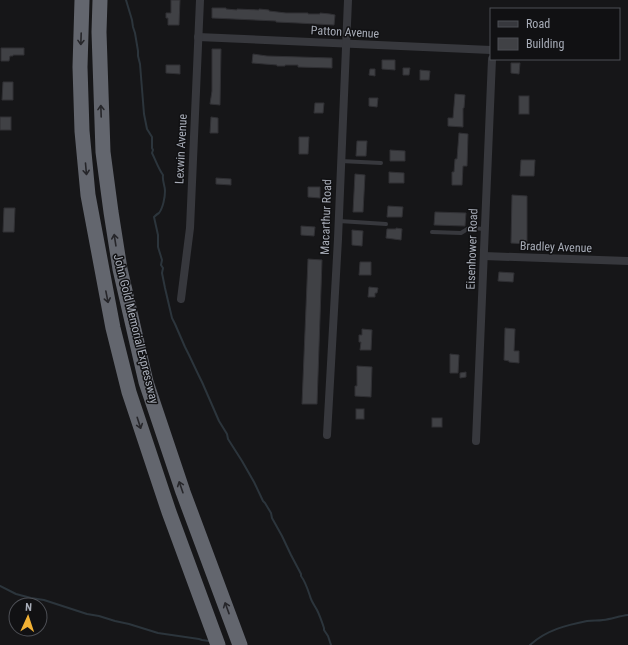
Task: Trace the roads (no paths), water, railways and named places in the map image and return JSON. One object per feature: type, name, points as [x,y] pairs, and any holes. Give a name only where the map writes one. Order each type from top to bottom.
[{"type":"highway","name":"John Gold Memorial Expressway","points":[[82,0],[80,67],[82,130],[88,195],[113,328],[129,392],[169,512],[218,645]]},
{"type":"highway","name":"John Gold Memorial Expressway","points":[[100,0],[99,32],[103,152],[120,269],[146,382],[183,492],[240,645]]},
{"type":"street","name":"Lexwin Avenue","points":[[181,299],[190,228],[200,0]]},
{"type":"street","name":"Macarthur Road","points":[[327,435],[348,0]]},
{"type":"street","name":"Patton Avenue","points":[[198,37],[490,50]]},
{"type":"street","name":"Eisenhower Road","points":[[476,441],[492,60]]},
{"type":"street","name":"Bradley Avenue","points":[[484,256],[628,261]]},
{"type":"lane","points":[[341,161],[381,163]]},
{"type":"lane","points":[[338,221],[386,224]]},
{"type":"lane","points":[[432,232],[461,233],[469,228],[485,229]]},
{"type":"waterway","points":[[126,0],[135,33],[140,64],[144,114],[147,129],[152,137],[152,153],[163,175],[165,191],[164,202],[159,213],[154,217],[158,235],[158,247],[162,260],[162,273],[172,318],[228,439],[271,513],[272,518],[304,580],[311,600],[319,614],[331,645]]},
{"type":"waterway","points":[[0,586],[16,594],[44,600],[87,614],[158,633],[209,641]]},
{"type":"waterway","points":[[530,645],[543,635],[564,626],[587,621],[606,620],[628,615]]}]
